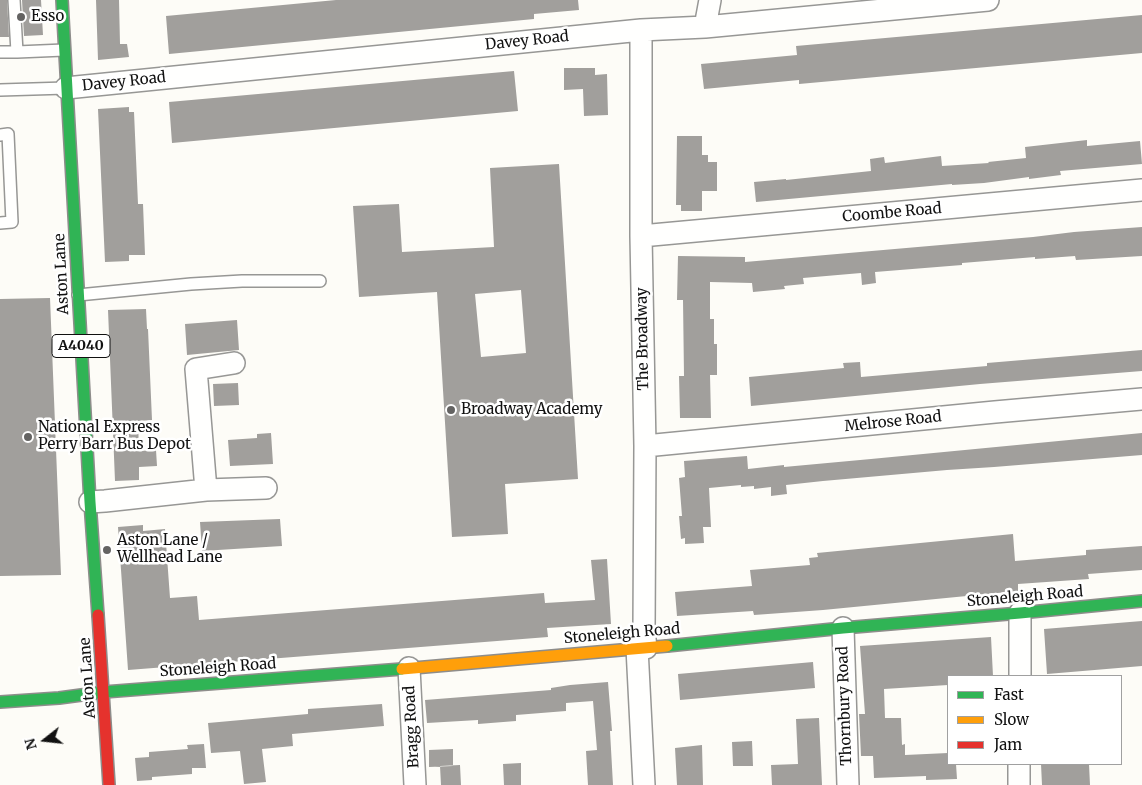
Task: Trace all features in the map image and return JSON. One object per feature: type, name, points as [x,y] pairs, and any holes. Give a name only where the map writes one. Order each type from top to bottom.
[{"type":"street","name":"Aston Lane","points":[[62,0],[90,502],[109,785]]},
{"type":"street","points":[[705,27],[710,0]]},
{"type":"street","name":"Davey Road","points":[[66,88],[641,30],[705,27],[978,1]]},
{"type":"street","name":"The Broadway","points":[[641,30],[641,236],[645,446],[644,630],[641,648],[644,785]]},
{"type":"street","name":"Coombe Road","points":[[641,236],[1142,190]]},
{"type":"street","points":[[206,490],[196,369],[234,364]]},
{"type":"street","name":"Melrose Road","points":[[645,446],[1142,399]]},
{"type":"street","points":[[90,502],[105,502],[206,490],[266,488]]},
{"type":"street","name":"Stoneleigh Road","points":[[0,702],[641,648],[1142,601]]},
{"type":"street","points":[[1020,612],[1020,675]]},
{"type":"street","name":"Thornbury Road","points":[[843,628],[848,785]]},
{"type":"street","name":"Bragg Road","points":[[409,668],[414,785]]},
{"type":"street","points":[[1019,765],[1019,785]]},
{"type":"lane","points":[[14,0],[17,52]]},
{"type":"lane","points":[[0,52],[64,50]]},
{"type":"lane","points":[[0,90],[66,88]]},
{"type":"lane","points":[[0,134],[8,134],[12,222],[0,223]]},
{"type":"lane","points":[[78,294],[242,281],[320,281]]},
{"type":"building","points":[[0,0],[7,0],[9,37],[0,37]]},
{"type":"building","points":[[22,0],[41,0],[43,35],[24,36]]},
{"type":"building","points":[[96,0],[119,0],[120,44],[127,44],[129,57],[98,60]]},
{"type":"building","points":[[336,0],[578,0],[579,10],[534,14],[534,19],[169,54],[166,16]]},
{"type":"building","points":[[1142,15],[1142,53],[799,84],[799,80],[704,89],[701,64],[797,55],[796,46]]},
{"type":"building","points":[[564,68],[595,68],[595,75],[607,74],[608,115],[584,116],[583,89],[564,90]]},
{"type":"building","points":[[514,71],[518,111],[172,143],[169,102]]},
{"type":"building","points":[[129,107],[129,112],[134,112],[138,204],[143,204],[145,255],[129,255],[129,261],[105,262],[98,109]]},
{"type":"building","points":[[677,136],[702,136],[702,155],[708,155],[708,162],[717,162],[717,191],[702,191],[702,211],[681,211],[681,205],[676,205]]},
{"type":"building","points":[[1087,140],[1087,146],[1140,141],[1142,164],[1060,171],[1061,175],[1029,179],[1029,177],[984,183],[952,184],[756,202],[754,182],[871,171],[870,159],[884,157],[885,163],[941,156],[942,166],[989,163],[1026,158],[1025,147]]},
{"type":"building","points":[[559,164],[578,479],[505,484],[508,534],[452,537],[437,292],[359,297],[353,206],[399,204],[402,252],[494,247],[490,168]],"holes":[[[521,290],[526,353],[481,357],[475,294]]]},
{"type":"building","points":[[1142,227],[1142,256],[1076,260],[1075,256],[1035,259],[1035,257],[962,263],[962,265],[875,272],[876,283],[862,285],[861,273],[803,278],[804,284],[784,286],[785,289],[753,292],[752,283],[710,282],[710,319],[714,319],[714,344],[717,344],[717,375],[710,375],[711,418],[680,418],[679,376],[684,376],[683,300],[677,300],[678,256],[745,257],[745,262]]},
{"type":"building","name":"National Express Perry Barr Bus Depot","points":[[50,298],[61,575],[0,576],[0,299]]},
{"type":"building","points":[[146,309],[152,420],[138,421],[139,451],[156,450],[157,466],[139,467],[139,480],[115,481],[108,310]]},
{"type":"building","points":[[237,320],[239,350],[187,355],[185,324]]},
{"type":"building","points":[[1142,350],[1142,371],[751,406],[749,377],[844,368],[843,363],[860,362],[861,377],[987,366],[987,363]]},
{"type":"building","points":[[238,383],[239,405],[214,406],[213,384]]},
{"type":"building","points":[[271,433],[273,464],[230,466],[228,440],[257,438],[257,434]]},
{"type":"building","points":[[1142,433],[1142,455],[786,485],[787,494],[771,496],[771,487],[754,489],[754,486],[741,487],[741,485],[709,488],[711,527],[703,527],[704,543],[685,544],[685,538],[681,539],[679,516],[682,516],[679,478],[685,477],[684,461],[747,456],[748,469],[784,465],[784,467]]},
{"type":"building","points":[[280,519],[282,546],[202,551],[200,522]]},
{"type":"building","points":[[143,525],[143,531],[165,529],[170,598],[197,596],[199,620],[544,593],[545,603],[595,600],[591,560],[607,559],[611,624],[547,628],[548,637],[128,670],[118,527]]},
{"type":"building","points":[[1013,534],[1015,561],[1086,555],[1086,550],[1142,546],[1142,570],[1088,574],[1089,579],[1018,584],[1018,591],[823,610],[754,615],[753,611],[677,616],[675,592],[752,586],[750,570],[810,565],[809,558],[818,557],[817,553]]},
{"type":"building","points":[[1142,621],[1142,666],[1047,674],[1044,629]]},
{"type":"building","points":[[991,637],[993,675],[947,675],[947,685],[884,689],[885,718],[901,718],[902,745],[905,744],[905,755],[947,753],[947,765],[956,765],[957,779],[926,780],[926,776],[874,778],[873,756],[861,756],[859,714],[865,714],[860,646]]},
{"type":"building","points":[[813,662],[815,688],[680,700],[678,674]]},
{"type":"building","points":[[608,682],[612,731],[610,731],[613,785],[588,785],[586,751],[597,750],[593,701],[566,703],[566,711],[516,715],[516,721],[478,724],[478,720],[427,723],[425,700],[551,690],[551,688],[570,685]]},
{"type":"building","points":[[382,704],[384,726],[292,734],[293,746],[262,749],[266,782],[244,784],[240,751],[211,753],[208,723],[308,714],[308,709]]},
{"type":"building","points":[[819,718],[822,785],[772,785],[771,765],[798,764],[796,719]]},
{"type":"building","points":[[752,741],[753,766],[733,766],[732,742]]},
{"type":"building","points":[[204,744],[206,768],[192,768],[192,774],[152,777],[152,780],[137,781],[135,758],[149,757],[149,752],[188,749],[187,745]]},
{"type":"building","points":[[702,745],[703,785],[677,785],[675,748]]},
{"type":"building","points":[[453,749],[453,766],[429,767],[429,750]]},
{"type":"building","points":[[521,763],[521,785],[504,785],[503,764]]},
{"type":"building","points":[[460,765],[461,785],[441,785],[440,766]]},
{"type":"building","points":[[1041,765],[1089,765],[1090,785],[1042,785]]},
{"type":"traffic: fast","points":[[62,0],[98,615]]},
{"type":"traffic: fast","points":[[667,646],[1142,601]]},
{"type":"traffic: fast","points":[[0,702],[402,669]]},
{"type":"traffic: slow","points":[[402,669],[667,646]]},
{"type":"traffic: jam","points":[[98,615],[109,785]]},
{"type":"place","name":"Esso","points":[[21,17]]},
{"type":"place","name":"Broadway Academy","points":[[451,410]]},
{"type":"place","name":"National Express Perry Barr Bus Depot","points":[[28,437]]},
{"type":"place","name":"Aston Lane / Wellhead Lane","points":[[107,550]]}]
